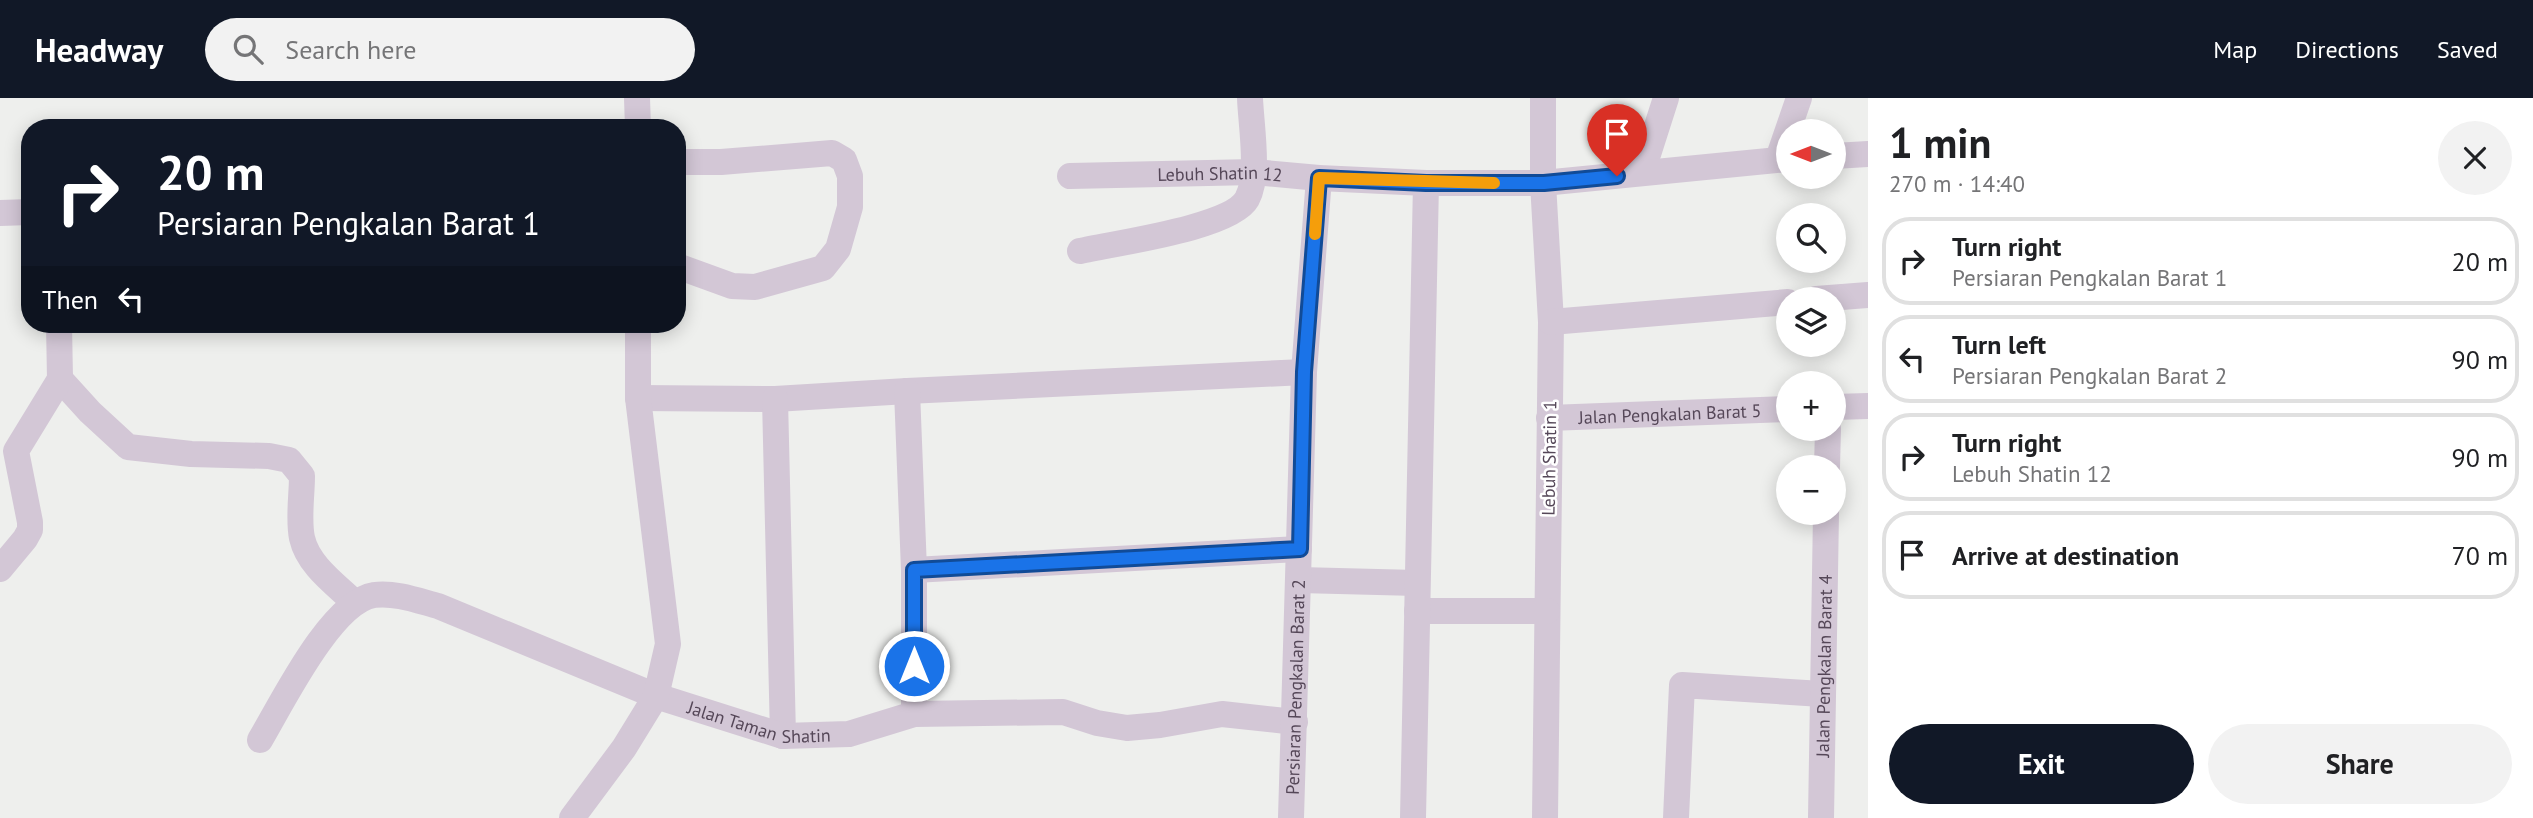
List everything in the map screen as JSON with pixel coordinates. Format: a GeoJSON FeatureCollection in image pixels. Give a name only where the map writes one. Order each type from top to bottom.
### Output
{"type":"FeatureCollection","features":[{"type":"Feature","properties":{"kind":"street"},"geometry":{"type":"LineString","coordinates":[[637,98],[638,119]]}},
{"type":"Feature","properties":{"kind":"street"},"geometry":{"type":"LineString","coordinates":[[1080,251],[1214,222],[1236,211],[1247,199],[1254,172],[1250,98]]}},
{"type":"Feature","properties":{"kind":"street","name":"Lebuh Shatin 1"},"geometry":{"type":"LineString","coordinates":[[1543,98],[1551,322],[1545,818]]}},
{"type":"Feature","properties":{"kind":"street"},"geometry":{"type":"LineString","coordinates":[[1642,173],[1666,98]]}},
{"type":"Feature","properties":{"kind":"street"},"geometry":{"type":"LineString","coordinates":[[1793,119],[1799,98]]}},
{"type":"Feature","properties":{"kind":"street"},"geometry":{"type":"LineString","coordinates":[[686,162],[721,162],[832,153],[844,160],[850,176],[849,207],[838,249],[823,268],[755,287],[732,286],[686,270]]}},
{"type":"Feature","properties":{"kind":"street"},"geometry":{"type":"LineString","coordinates":[[1846,155],[1868,154]]}},
{"type":"Feature","properties":{"kind":"street","name":"Lebuh Shatin 12"},"geometry":{"type":"LineString","coordinates":[[1070,176],[1254,172],[1426,183],[1544,183],[1776,160]]}},
{"type":"Feature","properties":{"kind":"street","name":"Persiaran Pengkalan Barat 2"},"geometry":{"type":"LineString","coordinates":[[1291,818],[1304,372],[1319,178]]}},
{"type":"Feature","properties":{"kind":"street"},"geometry":{"type":"LineString","coordinates":[[1413,818],[1426,183]]}},
{"type":"Feature","properties":{"kind":"street"},"geometry":{"type":"LineString","coordinates":[[0,213],[21,212]]}},
{"type":"Feature","properties":{"kind":"street"},"geometry":{"type":"LineString","coordinates":[[1846,297],[1868,295]]}},
{"type":"Feature","properties":{"kind":"street"},"geometry":{"type":"LineString","coordinates":[[1551,322],[1776,303]]}},
{"type":"Feature","properties":{"kind":"street"},"geometry":{"type":"LineString","coordinates":[[0,569],[30,530],[8,447],[60,379],[59,333]]}},
{"type":"Feature","properties":{"kind":"street"},"geometry":{"type":"LineString","coordinates":[[572,818],[624,748],[656,696],[668,644],[638,398],[638,333]]}},
{"type":"Feature","properties":{"kind":"street"},"geometry":{"type":"LineString","coordinates":[[638,398],[775,399],[1304,372]]}},
{"type":"Feature","properties":{"kind":"street"},"geometry":{"type":"LineString","coordinates":[[60,379],[90,412],[128,447],[191,454],[269,456],[289,460],[302,476],[302,535],[306,551],[326,576],[354,602],[317,643],[260,740]]}},
{"type":"Feature","properties":{"kind":"street"},"geometry":{"type":"LineString","coordinates":[[907,391],[914,570],[914,714]]}},
{"type":"Feature","properties":{"kind":"street"},"geometry":{"type":"LineString","coordinates":[[775,399],[783,736]]}},
{"type":"Feature","properties":{"kind":"street"},"geometry":{"type":"LineString","coordinates":[[1846,407],[1868,406]]}},
{"type":"Feature","properties":{"kind":"street","name":"Jalan Pengkalan Barat 5"},"geometry":{"type":"LineString","coordinates":[[1549,418],[1776,409]]}},
{"type":"Feature","properties":{"kind":"street","name":"Jalan Pengkalan Barat 4"},"geometry":{"type":"LineString","coordinates":[[1821,818],[1826,525]]}},
{"type":"Feature","properties":{"kind":"street"},"geometry":{"type":"LineString","coordinates":[[914,570],[1300,549]]}},
{"type":"Feature","properties":{"kind":"street"},"geometry":{"type":"LineString","coordinates":[[1299,580],[1417,583]]}},
{"type":"Feature","properties":{"kind":"street","name":"Jalan Taman Shatin"},"geometry":{"type":"LineString","coordinates":[[354,602],[375,595],[403,597],[438,606],[656,696],[783,736],[849,734],[914,714],[1063,712],[1097,723],[1127,728],[1222,714],[1295,722]]}},
{"type":"Feature","properties":{"kind":"street"},"geometry":{"type":"LineString","coordinates":[[1417,611],[1547,611]]}},
{"type":"Feature","properties":{"kind":"street"},"geometry":{"type":"LineString","coordinates":[[1676,818],[1682,685],[1822,694]]}},
{"type":"Feature","properties":{"kind":"slow traffic"},"geometry":{"type":"LineString","coordinates":[[1315,234],[1319,178],[1494,183]]}},
{"type":"Feature","properties":{"kind":"route"},"geometry":{"type":"LineString","coordinates":[[914,666],[914,570],[1300,549],[1304,372],[1319,178],[1426,183],[1544,183],[1617,176]]}}]}
